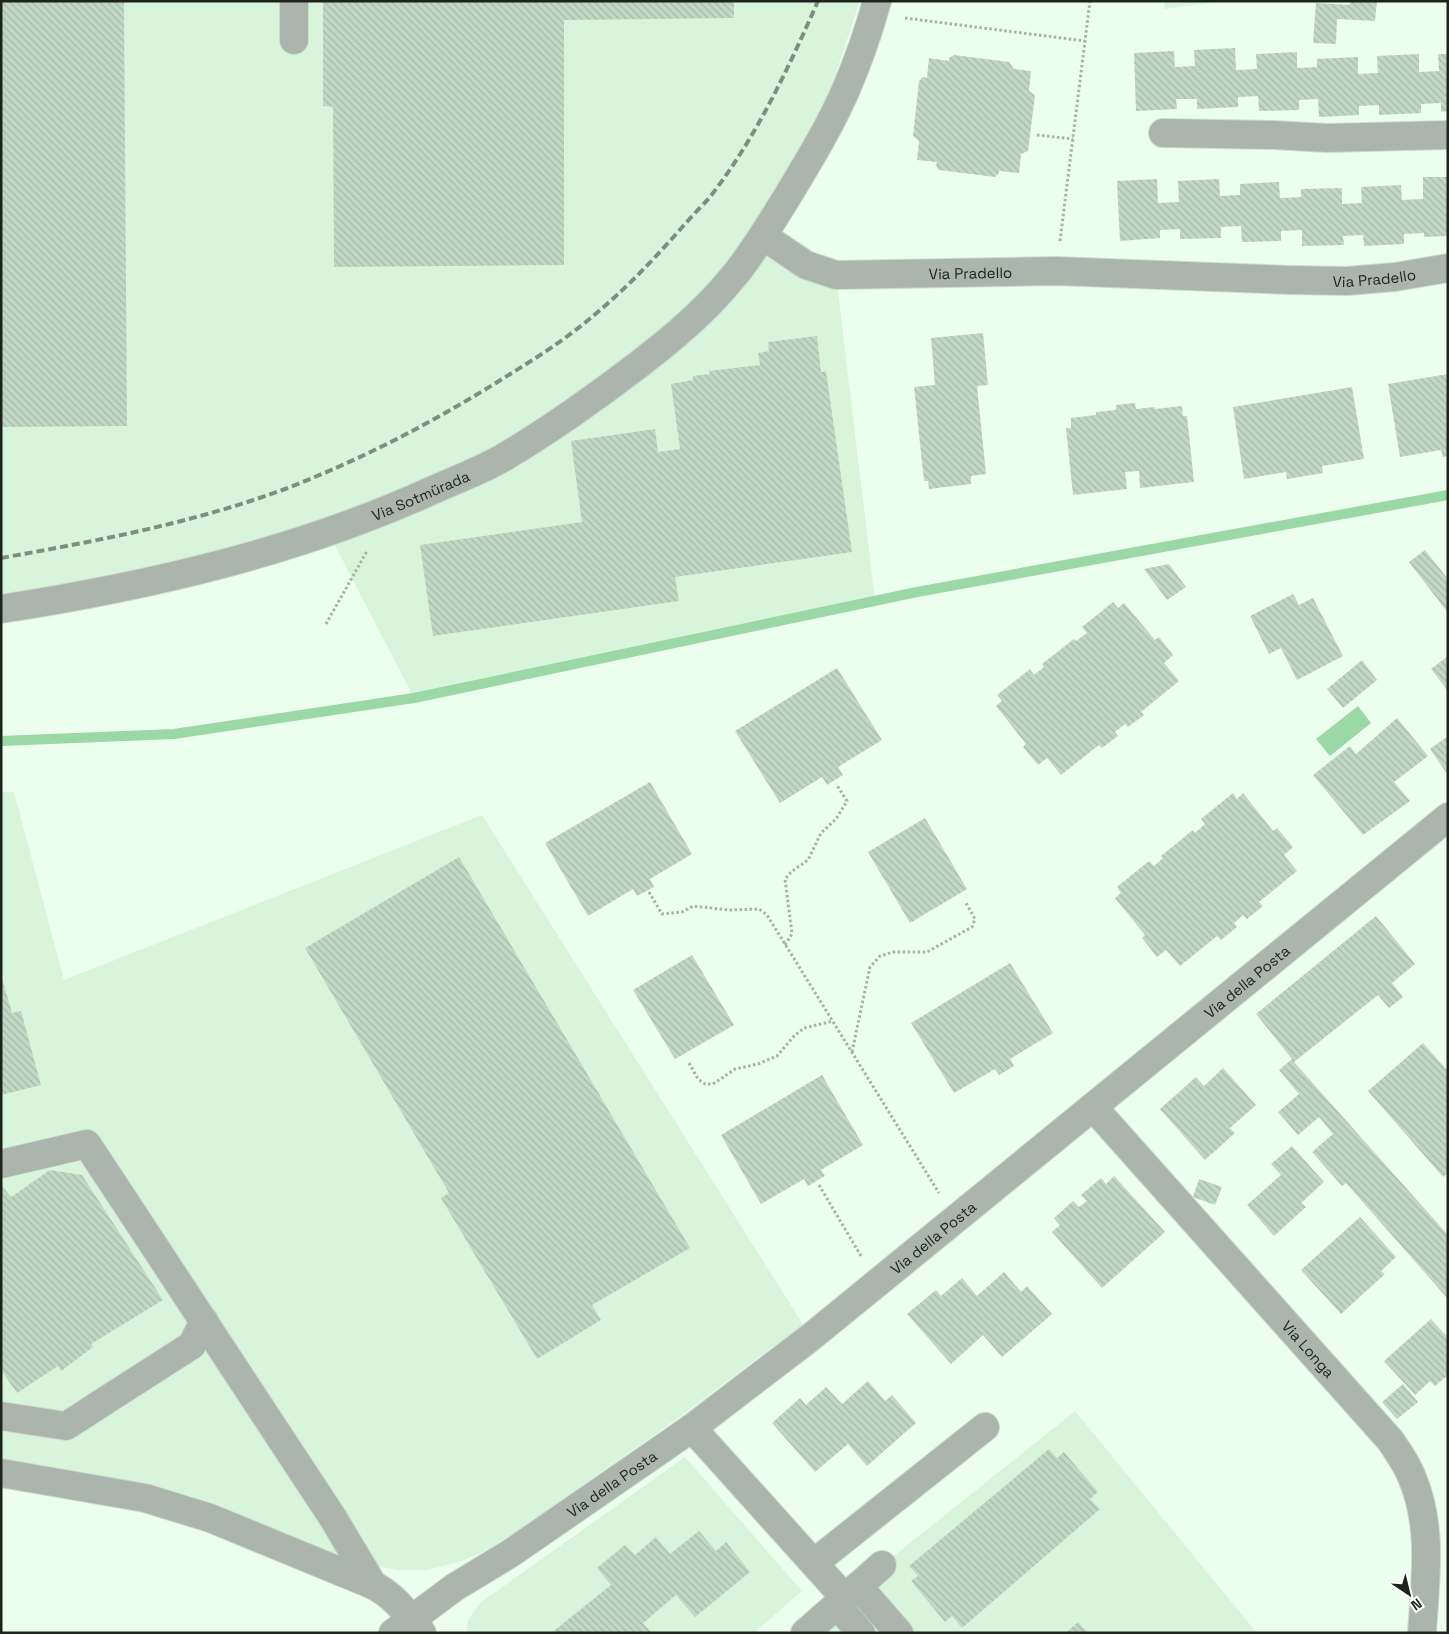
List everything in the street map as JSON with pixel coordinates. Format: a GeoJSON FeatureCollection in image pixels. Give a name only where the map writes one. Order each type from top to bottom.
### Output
{"type":"FeatureCollection","features":[{"type":"Feature","properties":{"kind":"street"},"geometry":{"type":"LineString","coordinates":[[294,1],[294,40]]}},
{"type":"Feature","properties":{"kind":"street"},"geometry":{"type":"LineString","coordinates":[[763,236],[809,160],[846,88],[870,27],[877,1]]}},
{"type":"Feature","properties":{"kind":"street"},"geometry":{"type":"LineString","coordinates":[[1164,133],[1327,138],[1448,135]]}},
{"type":"Feature","properties":{"kind":"street","name":"Via Pradello"},"geometry":{"type":"LineString","coordinates":[[763,236],[806,265],[836,275],[1056,271],[1348,281],[1395,277],[1448,268]]}},
{"type":"Feature","properties":{"kind":"street","name":"Via Sotmürada"},"geometry":{"type":"LineString","coordinates":[[1,609],[142,584],[279,548],[390,509],[503,458],[575,412],[649,357],[704,308],[733,278],[763,236]]}},
{"type":"Feature","properties":{"kind":"street","name":"Via della Posta"},"geometry":{"type":"LineString","coordinates":[[409,1628],[455,1587],[511,1553],[692,1428],[810,1337],[1448,817]]}},
{"type":"Feature","properties":{"kind":"street","name":"Via Longa"},"geometry":{"type":"LineString","coordinates":[[1093,1107],[1390,1440],[1404,1461],[1413,1480],[1426,1528],[1422,1633]]}},
{"type":"Feature","properties":{"kind":"street"},"geometry":{"type":"LineString","coordinates":[[1,1164],[87,1144],[333,1518],[373,1584]]}},
{"type":"Feature","properties":{"kind":"street"},"geometry":{"type":"LineString","coordinates":[[1,1416],[66,1426],[192,1345],[204,1321]]}},
{"type":"Feature","properties":{"kind":"street"},"geometry":{"type":"LineString","coordinates":[[814,1563],[985,1427]]}},
{"type":"Feature","properties":{"kind":"street"},"geometry":{"type":"LineString","coordinates":[[692,1428],[814,1563],[847,1596],[900,1633]]}},
{"type":"Feature","properties":{"kind":"street"},"geometry":{"type":"LineString","coordinates":[[1,1473],[145,1498],[210,1518],[386,1591],[396,1600],[409,1628]]}},
{"type":"Feature","properties":{"kind":"street"},"geometry":{"type":"LineString","coordinates":[[805,1633],[882,1565]]}},
{"type":"Feature","properties":{"kind":"street"},"geometry":{"type":"LineString","coordinates":[[847,1596],[861,1633]]}},
{"type":"Feature","properties":{"kind":"path"},"geometry":{"type":"LineString","coordinates":[[1056,271],[1090,1]]}},
{"type":"Feature","properties":{"kind":"path"},"geometry":{"type":"LineString","coordinates":[[899,17],[1085,41]]}},
{"type":"Feature","properties":{"kind":"path"},"geometry":{"type":"LineString","coordinates":[[1037,135],[1073,139]]}},
{"type":"Feature","properties":{"kind":"path"},"geometry":{"type":"LineString","coordinates":[[326,624],[367,550]]}},
{"type":"Feature","properties":{"kind":"path"},"geometry":{"type":"LineString","coordinates":[[785,944],[792,934],[785,879],[791,872],[808,860],[821,833],[836,819],[847,801],[836,784]]}},
{"type":"Feature","properties":{"kind":"path"},"geometry":{"type":"LineString","coordinates":[[649,892],[662,914],[682,912],[693,906],[730,910],[759,908],[767,915],[955,1219]]}},
{"type":"Feature","properties":{"kind":"path"},"geometry":{"type":"LineString","coordinates":[[852,1053],[870,968],[880,956],[893,952],[927,952],[972,926],[975,919],[965,901]]}},
{"type":"Feature","properties":{"kind":"path"},"geometry":{"type":"LineString","coordinates":[[689,1063],[698,1079],[705,1084],[714,1084],[735,1069],[758,1064],[777,1056],[794,1036],[804,1028],[833,1021]]}},
{"type":"Feature","properties":{"kind":"path"},"geometry":{"type":"LineString","coordinates":[[818,1185],[852,1244],[879,1281]]}},
{"type":"Feature","properties":{"kind":"shaded area"},"geometry":{"type":"Polygon","coordinates":[[[1,1],[860,1],[829,94],[756,231],[685,313],[638,354],[501,446],[391,496],[325,520],[144,574],[1,596],[1,1]]]}},
{"type":"Feature","properties":{"kind":"shaded area"},"geometry":{"type":"Polygon","coordinates":[[[1165,1],[1223,1],[1164,9],[1165,1]]]}},
{"type":"Feature","properties":{"kind":"shaded area"},"geometry":{"type":"Polygon","coordinates":[[[763,236],[836,275],[875,600],[414,698],[328,532],[575,412],[763,236]]]}},
{"type":"Feature","properties":{"kind":"shaded area"},"geometry":{"type":"Polygon","coordinates":[[[1358,706],[1371,723],[1330,756],[1316,739],[1358,706]]]}},
{"type":"Feature","properties":{"kind":"shaded area"},"geometry":{"type":"Polygon","coordinates":[[[1,792],[14,792],[64,980],[482,815],[811,1337],[779,1342],[681,1416],[513,1534],[483,1552],[462,1561],[427,1570],[398,1570],[376,1566],[210,1518],[1,1473],[1,792]]]}},
{"type":"Feature","properties":{"kind":"shaded area"},"geometry":{"type":"Polygon","coordinates":[[[1075,1411],[1257,1633],[819,1633],[897,1565],[891,1558],[1075,1411]]]}},
{"type":"Feature","properties":{"kind":"shaded area"},"geometry":{"type":"Polygon","coordinates":[[[685,1457],[802,1591],[754,1633],[466,1633],[468,1620],[481,1602],[685,1457]]]}},
{"type":"Feature","properties":{"kind":"building"},"geometry":{"type":"Polygon","coordinates":[[[1,1],[124,1],[127,426],[1,427],[1,1]]]}},
{"type":"Feature","properties":{"kind":"building"},"geometry":{"type":"Polygon","coordinates":[[[323,1],[734,1],[734,18],[564,20],[564,265],[334,267],[333,107],[323,106],[323,1]]]}},
{"type":"Feature","properties":{"kind":"building"},"geometry":{"type":"Polygon","coordinates":[[[1350,1],[1377,1],[1375,21],[1337,19],[1336,44],[1313,43],[1316,3],[1350,5],[1350,1]]]}},
{"type":"Feature","properties":{"kind":"building"},"geometry":{"type":"Polygon","coordinates":[[[1235,48],[1236,70],[1257,69],[1256,54],[1297,52],[1297,68],[1317,67],[1317,59],[1358,57],[1358,74],[1378,73],[1377,56],[1419,54],[1419,72],[1439,71],[1438,54],[1448,54],[1448,111],[1441,112],[1441,103],[1421,104],[1421,113],[1379,115],[1379,105],[1359,106],[1359,115],[1319,117],[1318,99],[1299,100],[1299,110],[1259,111],[1258,96],[1238,97],[1238,107],[1197,109],[1197,99],[1176,99],[1177,109],[1136,111],[1134,53],[1174,51],[1175,67],[1195,66],[1194,50],[1235,48]]]}},
{"type":"Feature","properties":{"kind":"building"},"geometry":{"type":"Polygon","coordinates":[[[954,55],[1009,62],[1014,69],[1031,71],[1029,91],[1035,95],[1028,151],[1021,154],[1019,173],[999,171],[995,177],[939,170],[936,166],[937,162],[917,160],[919,141],[913,136],[919,81],[923,77],[927,78],[929,58],[949,61],[949,58],[954,55]]]}},
{"type":"Feature","properties":{"kind":"building"},"geometry":{"type":"Polygon","coordinates":[[[1423,177],[1448,177],[1448,236],[1424,237],[1424,233],[1404,234],[1404,244],[1364,246],[1363,235],[1343,236],[1344,245],[1302,246],[1302,230],[1281,231],[1281,241],[1242,242],[1241,226],[1221,227],[1221,238],[1180,239],[1180,229],[1160,230],[1160,238],[1120,241],[1117,181],[1157,179],[1158,203],[1179,202],[1178,181],[1219,179],[1220,196],[1240,195],[1240,184],[1279,182],[1280,198],[1301,197],[1301,189],[1342,188],[1342,204],[1362,203],[1361,187],[1401,185],[1402,200],[1423,199],[1423,177]]]}},
{"type":"Feature","properties":{"kind":"building"},"geometry":{"type":"Polygon","coordinates":[[[983,333],[988,385],[977,386],[986,474],[971,476],[971,484],[929,489],[928,481],[924,481],[914,387],[935,385],[931,338],[983,333]]]}},
{"type":"Feature","properties":{"kind":"building"},"geometry":{"type":"Polygon","coordinates":[[[817,336],[821,372],[826,371],[852,552],[675,577],[679,601],[433,636],[420,545],[582,522],[571,441],[655,429],[658,452],[680,449],[671,384],[693,380],[693,376],[710,374],[709,371],[760,365],[758,353],[769,351],[768,342],[817,336]]]}},
{"type":"Feature","properties":{"kind":"building"},"geometry":{"type":"Polygon","coordinates":[[[1448,374],[1448,456],[1443,457],[1441,450],[1400,457],[1388,384],[1448,374]]]}},
{"type":"Feature","properties":{"kind":"building"},"geometry":{"type":"Polygon","coordinates":[[[1352,387],[1364,459],[1322,466],[1323,473],[1287,479],[1286,472],[1244,479],[1233,407],[1352,387]]]}},
{"type":"Feature","properties":{"kind":"building"},"geometry":{"type":"Polygon","coordinates":[[[1135,403],[1136,409],[1182,406],[1183,416],[1187,416],[1194,482],[1140,488],[1139,471],[1125,472],[1127,489],[1073,495],[1066,428],[1071,428],[1071,418],[1096,415],[1096,412],[1116,410],[1116,405],[1135,403]]]}},
{"type":"Feature","properties":{"kind":"building"},"geometry":{"type":"Polygon","coordinates":[[[1425,550],[1448,579],[1448,613],[1409,562],[1425,550]]]}},
{"type":"Feature","properties":{"kind":"building"},"geometry":{"type":"Polygon","coordinates":[[[1169,564],[1186,587],[1167,600],[1144,569],[1169,564]]]}},
{"type":"Feature","properties":{"kind":"building"},"geometry":{"type":"Polygon","coordinates":[[[1293,594],[1299,605],[1313,598],[1343,656],[1297,680],[1281,648],[1269,654],[1250,616],[1293,594]]]}},
{"type":"Feature","properties":{"kind":"building"},"geometry":{"type":"Polygon","coordinates":[[[1113,602],[1118,608],[1124,603],[1155,640],[1159,637],[1173,655],[1164,663],[1179,681],[1141,712],[1144,715],[1128,727],[1125,724],[1115,732],[1118,736],[1102,748],[1099,745],[1061,775],[1047,758],[1038,765],[1023,747],[1026,744],[996,706],[1002,701],[997,695],[1030,669],[1034,675],[1044,667],[1042,664],[1074,639],[1076,641],[1087,633],[1082,627],[1113,602]]]}},
{"type":"Feature","properties":{"kind":"building"},"geometry":{"type":"Polygon","coordinates":[[[1448,656],[1448,691],[1431,669],[1448,656]]]}},
{"type":"Feature","properties":{"kind":"building"},"geometry":{"type":"Polygon","coordinates":[[[1362,660],[1377,680],[1343,708],[1327,689],[1362,660]]]}},
{"type":"Feature","properties":{"kind":"building"},"geometry":{"type":"Polygon","coordinates":[[[837,668],[882,740],[838,767],[843,775],[827,785],[822,777],[780,803],[735,731],[837,668]]]}},
{"type":"Feature","properties":{"kind":"building"},"geometry":{"type":"Polygon","coordinates":[[[1397,718],[1428,756],[1394,782],[1410,801],[1363,835],[1313,775],[1350,746],[1356,754],[1397,718]]]}},
{"type":"Feature","properties":{"kind":"building"},"geometry":{"type":"Polygon","coordinates":[[[1448,736],[1448,775],[1430,749],[1448,736]]]}},
{"type":"Feature","properties":{"kind":"building"},"geometry":{"type":"Polygon","coordinates":[[[650,782],[692,854],[650,879],[654,887],[637,896],[633,889],[588,916],[545,843],[650,782]]]}},
{"type":"Feature","properties":{"kind":"building"},"geometry":{"type":"Polygon","coordinates":[[[1233,793],[1237,799],[1243,793],[1273,831],[1277,828],[1293,847],[1284,855],[1297,871],[1259,902],[1263,906],[1247,919],[1243,915],[1234,923],[1237,927],[1221,940],[1217,936],[1180,966],[1166,950],[1157,957],[1142,938],[1145,935],[1115,898],[1121,893],[1117,887],[1149,861],[1154,866],[1163,858],[1161,856],[1193,830],[1195,833],[1205,824],[1201,819],[1233,793]]]}},
{"type":"Feature","properties":{"kind":"building"},"geometry":{"type":"Polygon","coordinates":[[[925,818],[967,889],[910,923],[868,852],[925,818]]]}},
{"type":"Feature","properties":{"kind":"building"},"geometry":{"type":"Polygon","coordinates":[[[459,857],[690,1248],[592,1305],[601,1320],[537,1359],[441,1198],[449,1193],[305,948],[459,857]]]}},
{"type":"Feature","properties":{"kind":"building"},"geometry":{"type":"Polygon","coordinates":[[[1376,916],[1415,964],[1392,983],[1403,997],[1389,1008],[1378,995],[1294,1062],[1448,1235],[1448,1299],[1346,1183],[1342,1186],[1312,1152],[1333,1134],[1319,1117],[1298,1135],[1278,1112],[1299,1094],[1279,1070],[1292,1059],[1256,1014],[1376,916]]]}},
{"type":"Feature","properties":{"kind":"building"},"geometry":{"type":"Polygon","coordinates":[[[692,955],[734,1025],[675,1059],[633,990],[692,955]]]}},
{"type":"Feature","properties":{"kind":"building"},"geometry":{"type":"Polygon","coordinates":[[[1010,963],[1053,1033],[1010,1059],[1014,1066],[999,1075],[995,1069],[954,1093],[911,1023],[1010,963]]]}},
{"type":"Feature","properties":{"kind":"building"},"geometry":{"type":"Polygon","coordinates":[[[1,975],[12,1013],[21,1011],[41,1085],[1,1095],[1,975]]]}},
{"type":"Feature","properties":{"kind":"building"},"geometry":{"type":"Polygon","coordinates":[[[1423,1043],[1448,1071],[1448,1173],[1443,1177],[1368,1091],[1423,1043]]]}},
{"type":"Feature","properties":{"kind":"building"},"geometry":{"type":"Polygon","coordinates":[[[1223,1068],[1256,1105],[1230,1128],[1235,1133],[1205,1160],[1160,1109],[1196,1077],[1204,1086],[1223,1068]]]}},
{"type":"Feature","properties":{"kind":"building"},"geometry":{"type":"Polygon","coordinates":[[[822,1075],[863,1145],[821,1170],[825,1176],[808,1186],[804,1179],[761,1204],[721,1135],[822,1075]]]}},
{"type":"Feature","properties":{"kind":"building"},"geometry":{"type":"Polygon","coordinates":[[[1292,1146],[1324,1182],[1301,1203],[1306,1207],[1274,1236],[1247,1205],[1281,1175],[1271,1164],[1292,1146]]]}},
{"type":"Feature","properties":{"kind":"building"},"geometry":{"type":"Polygon","coordinates":[[[50,1170],[82,1175],[163,1300],[91,1344],[93,1347],[61,1371],[58,1366],[17,1393],[1,1370],[1,1185],[11,1197],[50,1170]]]}},
{"type":"Feature","properties":{"kind":"building"},"geometry":{"type":"Polygon","coordinates":[[[1114,1176],[1165,1232],[1102,1288],[1052,1232],[1060,1225],[1054,1218],[1073,1201],[1079,1207],[1087,1201],[1081,1195],[1101,1178],[1106,1184],[1114,1176]]]}},
{"type":"Feature","properties":{"kind":"building"},"geometry":{"type":"Polygon","coordinates":[[[1199,1179],[1222,1187],[1215,1205],[1193,1197],[1199,1179]]]}},
{"type":"Feature","properties":{"kind":"building"},"geometry":{"type":"Polygon","coordinates":[[[1360,1217],[1396,1257],[1381,1271],[1385,1274],[1341,1314],[1301,1270],[1360,1217]]]}},
{"type":"Feature","properties":{"kind":"building"},"geometry":{"type":"Polygon","coordinates":[[[1004,1272],[1021,1292],[1027,1286],[1052,1314],[1002,1357],[983,1335],[951,1364],[907,1314],[936,1290],[941,1296],[962,1278],[977,1296],[1004,1272]]]}},
{"type":"Feature","properties":{"kind":"building"},"geometry":{"type":"Polygon","coordinates":[[[1431,1319],[1448,1338],[1448,1375],[1435,1386],[1430,1381],[1415,1395],[1384,1361],[1431,1319]]]}},
{"type":"Feature","properties":{"kind":"building"},"geometry":{"type":"Polygon","coordinates":[[[868,1381],[885,1401],[892,1395],[916,1423],[867,1466],[848,1444],[815,1472],[772,1423],[800,1398],[806,1405],[826,1387],[842,1404],[868,1381]]]}},
{"type":"Feature","properties":{"kind":"building"},"geometry":{"type":"Polygon","coordinates":[[[1403,1384],[1418,1402],[1397,1419],[1382,1402],[1403,1384]]]}},
{"type":"Feature","properties":{"kind":"building"},"geometry":{"type":"Polygon","coordinates":[[[1049,1449],[1057,1458],[1064,1452],[1098,1492],[1090,1499],[1100,1509],[962,1628],[952,1616],[945,1622],[911,1581],[918,1576],[909,1566],[1049,1449]]]}},
{"type":"Feature","properties":{"kind":"building"},"geometry":{"type":"Polygon","coordinates":[[[699,1531],[716,1551],[726,1542],[750,1572],[695,1617],[676,1595],[643,1623],[652,1633],[551,1633],[611,1585],[597,1568],[625,1545],[635,1555],[656,1537],[670,1554],[699,1531]]]}},
{"type":"Feature","properties":{"kind":"building"},"geometry":{"type":"Polygon","coordinates":[[[1078,1622],[1088,1633],[1066,1633],[1078,1622]]]}},
{"type":"Feature","properties":{"kind":"waterway"},"geometry":{"type":"LineString","coordinates":[[1,741],[174,734],[414,698],[917,592],[1448,495]]}},
{"type":"Feature","properties":{"kind":"railway"},"geometry":{"type":"LineString","coordinates":[[1,558],[109,538],[180,521],[250,501],[313,478],[421,426],[473,397],[571,334],[618,294],[710,197],[742,151],[770,102],[818,1]]}}]}
